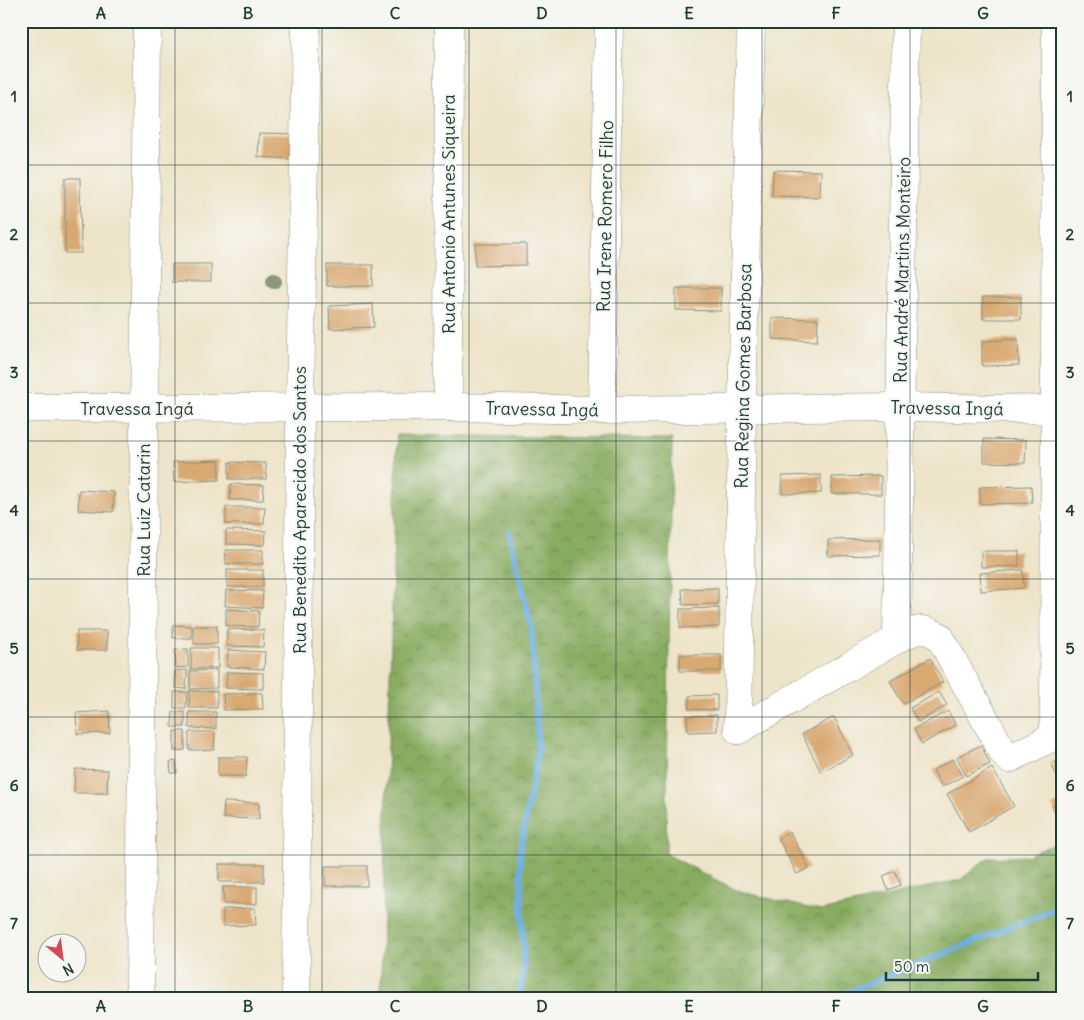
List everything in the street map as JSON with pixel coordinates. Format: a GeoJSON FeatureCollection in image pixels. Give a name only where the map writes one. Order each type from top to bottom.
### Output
{"type":"FeatureCollection","features":[{"type":"Feature","properties":{"kind":"street","name":"Rua Luiz Catarin"},"geometry":{"type":"LineString","coordinates":[[140,999],[147,21]]}},
{"type":"Feature","properties":{"kind":"street","name":"Rua Benedito Aparecido dos Santos"},"geometry":{"type":"LineString","coordinates":[[296,999],[300,407],[306,21]]}},
{"type":"Feature","properties":{"kind":"street","name":"Rua Antonio Antunes Siqueira"},"geometry":{"type":"LineString","coordinates":[[448,407],[449,21]]}},
{"type":"Feature","properties":{"kind":"street","name":"Rua Irene Romero Filho"},"geometry":{"type":"LineString","coordinates":[[602,410],[609,21]]}},
{"type":"Feature","properties":{"kind":"street","name":"Rua Regina Gomes Barbosa"},"geometry":{"type":"LineString","coordinates":[[751,21],[742,408],[738,730],[897,639]]}},
{"type":"Feature","properties":{"kind":"street","name":"Rua André Martins Monteiro"},"geometry":{"type":"LineString","coordinates":[[897,639],[906,21]]}},
{"type":"Feature","properties":{"kind":"street"},"geometry":{"type":"LineString","coordinates":[[897,639],[917,630],[929,630],[940,636],[1009,760],[1058,735],[1056,21]]}},
{"type":"Feature","properties":{"kind":"street","name":"Travessa Ingá"},"geometry":{"type":"LineString","coordinates":[[21,408],[448,407],[602,410],[900,407],[1058,410]]}},
{"type":"Feature","properties":{"kind":"green space"},"geometry":{"type":"Polygon","coordinates":[[[397,435],[672,439],[666,854],[738,891],[821,911],[960,880],[988,858],[1026,856],[1063,841],[1063,996],[1055,999],[380,999],[397,435]]]}},
{"type":"Feature","properties":{"kind":"building"},"geometry":{"type":"Polygon","coordinates":[[[259,133],[297,134],[295,159],[258,157],[259,133]]]}},
{"type":"Feature","properties":{"kind":"building"},"geometry":{"type":"Polygon","coordinates":[[[773,170],[821,171],[820,197],[772,196],[773,170]]]}},
{"type":"Feature","properties":{"kind":"building"},"geometry":{"type":"Polygon","coordinates":[[[65,178],[80,178],[81,253],[65,253],[65,178]]]}},
{"type":"Feature","properties":{"kind":"building"},"geometry":{"type":"Polygon","coordinates":[[[475,244],[526,244],[526,265],[475,266],[475,244]]]}},
{"type":"Feature","properties":{"kind":"building"},"geometry":{"type":"Polygon","coordinates":[[[172,264],[211,264],[211,282],[172,282],[172,264]]]}},
{"type":"Feature","properties":{"kind":"building"},"geometry":{"type":"Polygon","coordinates":[[[327,265],[373,265],[373,286],[327,286],[327,265]]]}},
{"type":"Feature","properties":{"kind":"building"},"geometry":{"type":"Polygon","coordinates":[[[676,288],[721,288],[721,311],[676,310],[676,288]]]}},
{"type":"Feature","properties":{"kind":"building"},"geometry":{"type":"Polygon","coordinates":[[[983,297],[1021,297],[1021,319],[983,319],[983,297]]]}},
{"type":"Feature","properties":{"kind":"building"},"geometry":{"type":"Polygon","coordinates":[[[373,304],[374,327],[330,329],[329,306],[373,304]]]}},
{"type":"Feature","properties":{"kind":"building"},"geometry":{"type":"Polygon","coordinates":[[[772,318],[818,319],[817,341],[772,339],[772,318]]]}},
{"type":"Feature","properties":{"kind":"building"},"geometry":{"type":"Polygon","coordinates":[[[1018,339],[1019,365],[982,366],[982,341],[1018,339]]]}},
{"type":"Feature","properties":{"kind":"building"},"geometry":{"type":"Polygon","coordinates":[[[984,439],[1026,440],[1025,463],[984,462],[984,439]]]}},
{"type":"Feature","properties":{"kind":"building"},"geometry":{"type":"Polygon","coordinates":[[[219,460],[219,480],[174,482],[173,462],[219,460]]]}},
{"type":"Feature","properties":{"kind":"building"},"geometry":{"type":"Polygon","coordinates":[[[229,462],[266,463],[266,479],[229,479],[229,462]]]}},
{"type":"Feature","properties":{"kind":"building"},"geometry":{"type":"Polygon","coordinates":[[[821,475],[821,493],[782,494],[782,476],[821,475]]]}},
{"type":"Feature","properties":{"kind":"building"},"geometry":{"type":"Polygon","coordinates":[[[881,476],[881,494],[832,494],[832,477],[881,476]]]}},
{"type":"Feature","properties":{"kind":"building"},"geometry":{"type":"Polygon","coordinates":[[[231,484],[264,485],[263,500],[230,500],[231,484]]]}},
{"type":"Feature","properties":{"kind":"building"},"geometry":{"type":"Polygon","coordinates":[[[1031,486],[1032,503],[980,504],[980,487],[1031,486]]]}},
{"type":"Feature","properties":{"kind":"building"},"geometry":{"type":"Polygon","coordinates":[[[79,490],[114,492],[113,512],[78,510],[79,490]]]}},
{"type":"Feature","properties":{"kind":"building"},"geometry":{"type":"Polygon","coordinates":[[[226,507],[265,507],[264,524],[226,524],[226,507]]]}},
{"type":"Feature","properties":{"kind":"building"},"geometry":{"type":"Polygon","coordinates":[[[226,530],[266,531],[265,545],[226,544],[226,530]]]}},
{"type":"Feature","properties":{"kind":"building"},"geometry":{"type":"Polygon","coordinates":[[[880,539],[880,555],[828,556],[828,540],[880,539]]]}},
{"type":"Feature","properties":{"kind":"building"},"geometry":{"type":"Polygon","coordinates":[[[225,550],[263,550],[263,564],[226,564],[225,550]]]}},
{"type":"Feature","properties":{"kind":"building"},"geometry":{"type":"Polygon","coordinates":[[[981,551],[1019,551],[1019,566],[981,567],[981,551]]]}},
{"type":"Feature","properties":{"kind":"building"},"geometry":{"type":"Polygon","coordinates":[[[227,570],[263,570],[263,587],[227,587],[227,570]]]}},
{"type":"Feature","properties":{"kind":"building"},"geometry":{"type":"Polygon","coordinates":[[[1023,570],[1024,588],[981,591],[980,573],[1023,570]]]}},
{"type":"Feature","properties":{"kind":"building"},"geometry":{"type":"Polygon","coordinates":[[[718,588],[718,604],[683,605],[682,589],[718,588]]]}},
{"type":"Feature","properties":{"kind":"building"},"geometry":{"type":"Polygon","coordinates":[[[226,590],[263,591],[262,608],[225,606],[226,590]]]}},
{"type":"Feature","properties":{"kind":"building"},"geometry":{"type":"Polygon","coordinates":[[[719,608],[719,627],[680,628],[680,609],[719,608]]]}},
{"type":"Feature","properties":{"kind":"building"},"geometry":{"type":"Polygon","coordinates":[[[226,609],[259,611],[258,627],[226,626],[226,609]]]}},
{"type":"Feature","properties":{"kind":"building"},"geometry":{"type":"Polygon","coordinates":[[[173,625],[192,626],[192,638],[173,638],[173,625]]]}},
{"type":"Feature","properties":{"kind":"building"},"geometry":{"type":"Polygon","coordinates":[[[194,626],[217,626],[217,644],[194,644],[194,626]]]}},
{"type":"Feature","properties":{"kind":"building"},"geometry":{"type":"Polygon","coordinates":[[[227,629],[264,630],[263,647],[227,646],[227,629]]]}},
{"type":"Feature","properties":{"kind":"building"},"geometry":{"type":"Polygon","coordinates":[[[77,631],[107,631],[107,650],[77,650],[77,631]]]}},
{"type":"Feature","properties":{"kind":"building"},"geometry":{"type":"Polygon","coordinates":[[[191,648],[218,648],[218,668],[191,669],[191,648]]]}},
{"type":"Feature","properties":{"kind":"building"},"geometry":{"type":"Polygon","coordinates":[[[188,649],[188,667],[176,668],[175,650],[188,649]]]}},
{"type":"Feature","properties":{"kind":"building"},"geometry":{"type":"Polygon","coordinates":[[[228,650],[265,652],[264,669],[227,667],[228,650]]]}},
{"type":"Feature","properties":{"kind":"building"},"geometry":{"type":"Polygon","coordinates":[[[680,655],[721,655],[721,671],[680,671],[680,655]]]}},
{"type":"Feature","properties":{"kind":"building"},"geometry":{"type":"Polygon","coordinates":[[[930,658],[943,682],[903,704],[890,681],[930,658]]]}},
{"type":"Feature","properties":{"kind":"building"},"geometry":{"type":"Polygon","coordinates":[[[187,670],[186,689],[175,688],[175,671],[187,670]]]}},
{"type":"Feature","properties":{"kind":"building"},"geometry":{"type":"Polygon","coordinates":[[[217,670],[217,688],[190,689],[190,671],[217,670]]]}},
{"type":"Feature","properties":{"kind":"building"},"geometry":{"type":"Polygon","coordinates":[[[227,672],[263,673],[263,689],[226,688],[227,672]]]}},
{"type":"Feature","properties":{"kind":"building"},"geometry":{"type":"Polygon","coordinates":[[[189,691],[217,691],[217,708],[189,708],[189,691]]]}},
{"type":"Feature","properties":{"kind":"building"},"geometry":{"type":"Polygon","coordinates":[[[174,692],[187,692],[186,708],[174,708],[174,692]]]}},
{"type":"Feature","properties":{"kind":"building"},"geometry":{"type":"Polygon","coordinates":[[[939,692],[947,705],[918,722],[910,708],[939,692]]]}},
{"type":"Feature","properties":{"kind":"building"},"geometry":{"type":"Polygon","coordinates":[[[262,693],[263,709],[224,710],[223,694],[262,693]]]}},
{"type":"Feature","properties":{"kind":"building"},"geometry":{"type":"Polygon","coordinates":[[[717,695],[717,710],[689,709],[689,696],[717,695]]]}},
{"type":"Feature","properties":{"kind":"building"},"geometry":{"type":"Polygon","coordinates":[[[109,711],[110,733],[77,734],[76,713],[109,711]]]}},
{"type":"Feature","properties":{"kind":"building"},"geometry":{"type":"Polygon","coordinates":[[[948,711],[956,725],[922,744],[914,729],[948,711]]]}},
{"type":"Feature","properties":{"kind":"building"},"geometry":{"type":"Polygon","coordinates":[[[173,712],[185,712],[185,727],[172,727],[173,712]]]}},
{"type":"Feature","properties":{"kind":"building"},"geometry":{"type":"Polygon","coordinates":[[[189,712],[216,712],[216,729],[189,728],[189,712]]]}},
{"type":"Feature","properties":{"kind":"building"},"geometry":{"type":"Polygon","coordinates":[[[717,715],[717,731],[688,732],[687,716],[717,715]]]}},
{"type":"Feature","properties":{"kind":"building"},"geometry":{"type":"Polygon","coordinates":[[[834,717],[853,755],[821,772],[802,734],[834,717]]]}},
{"type":"Feature","properties":{"kind":"building"},"geometry":{"type":"Polygon","coordinates":[[[174,731],[185,731],[185,750],[174,751],[174,731]]]}},
{"type":"Feature","properties":{"kind":"building"},"geometry":{"type":"Polygon","coordinates":[[[189,732],[215,732],[214,750],[189,750],[189,732]]]}},
{"type":"Feature","properties":{"kind":"building"},"geometry":{"type":"Polygon","coordinates":[[[981,745],[990,764],[966,776],[957,757],[981,745]]]}},
{"type":"Feature","properties":{"kind":"building"},"geometry":{"type":"Polygon","coordinates":[[[218,757],[247,757],[246,776],[218,776],[218,757]]]}},
{"type":"Feature","properties":{"kind":"building"},"geometry":{"type":"Polygon","coordinates":[[[1063,758],[1063,780],[1060,782],[1051,764],[1063,758]]]}},
{"type":"Feature","properties":{"kind":"building"},"geometry":{"type":"Polygon","coordinates":[[[953,759],[963,776],[942,787],[933,770],[953,759]]]}},
{"type":"Feature","properties":{"kind":"building"},"geometry":{"type":"Polygon","coordinates":[[[176,761],[177,773],[171,773],[170,762],[176,761]]]}},
{"type":"Feature","properties":{"kind":"building"},"geometry":{"type":"Polygon","coordinates":[[[992,768],[1014,806],[969,832],[947,794],[992,768]]]}},
{"type":"Feature","properties":{"kind":"building"},"geometry":{"type":"Polygon","coordinates":[[[75,769],[108,770],[107,793],[74,793],[75,769]]]}},
{"type":"Feature","properties":{"kind":"building"},"geometry":{"type":"Polygon","coordinates":[[[1063,800],[1063,821],[1060,822],[1052,806],[1063,800]]]}},
{"type":"Feature","properties":{"kind":"building"},"geometry":{"type":"Polygon","coordinates":[[[224,802],[259,803],[259,819],[223,818],[224,802]]]}},
{"type":"Feature","properties":{"kind":"building"},"geometry":{"type":"Polygon","coordinates":[[[790,832],[809,868],[797,874],[778,838],[790,832]]]}},
{"type":"Feature","properties":{"kind":"building"},"geometry":{"type":"Polygon","coordinates":[[[219,864],[264,864],[264,882],[219,882],[219,864]]]}},
{"type":"Feature","properties":{"kind":"building"},"geometry":{"type":"Polygon","coordinates":[[[325,866],[367,866],[367,886],[325,886],[325,866]]]}},
{"type":"Feature","properties":{"kind":"building"},"geometry":{"type":"Polygon","coordinates":[[[895,871],[901,885],[888,890],[883,876],[895,871]]]}},
{"type":"Feature","properties":{"kind":"building"},"geometry":{"type":"Polygon","coordinates":[[[223,887],[257,887],[257,904],[224,904],[223,887]]]}},
{"type":"Feature","properties":{"kind":"building"},"geometry":{"type":"Polygon","coordinates":[[[255,908],[256,925],[223,926],[223,909],[255,908]]]}},
{"type":"Feature","properties":{"kind":"waterway"},"geometry":{"type":"LineString","coordinates":[[509,532],[532,630],[538,751],[520,850],[524,971],[519,999]]}},
{"type":"Feature","properties":{"kind":"waterway"},"geometry":{"type":"LineString","coordinates":[[831,999],[1063,906]]}}]}
